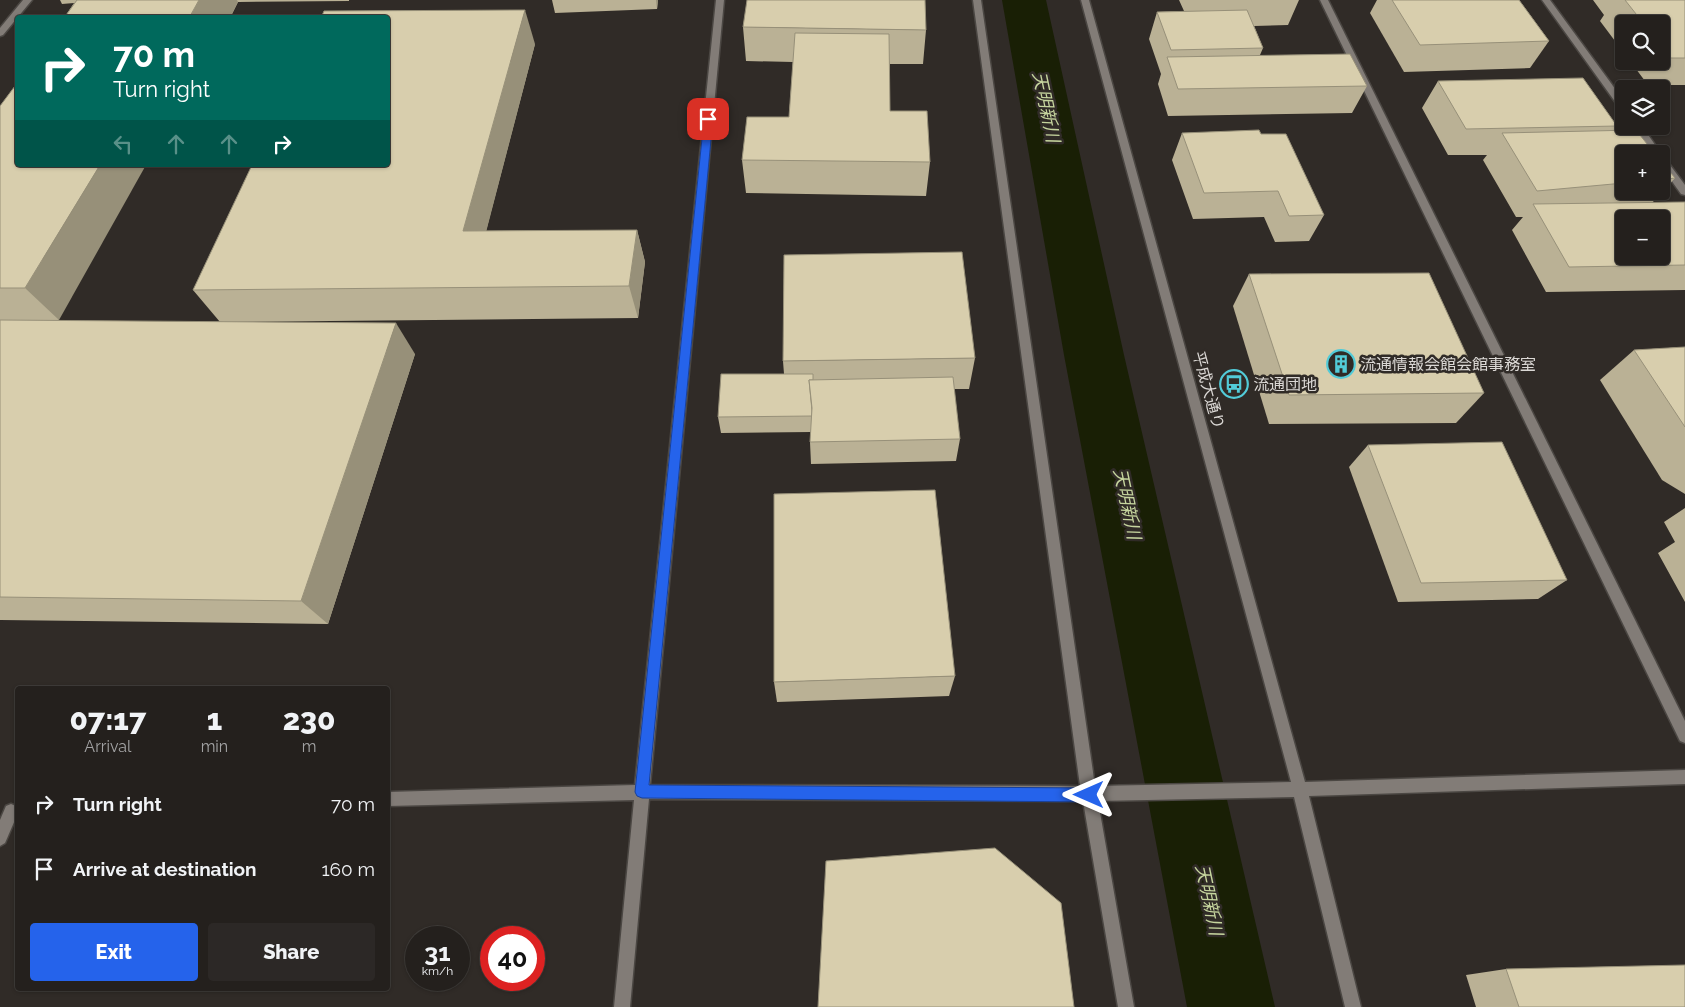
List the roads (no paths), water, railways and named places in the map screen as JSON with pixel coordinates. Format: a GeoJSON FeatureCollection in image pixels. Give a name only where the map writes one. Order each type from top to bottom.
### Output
{"type":"FeatureCollection","features":[{"type":"Feature","properties":{"kind":"street"},"geometry":{"type":"LineString","coordinates":[[0,32],[28,0]]}},
{"type":"Feature","properties":{"kind":"street"},"geometry":{"type":"LineString","coordinates":[[622,1007],[720,0]]}},
{"type":"Feature","properties":{"kind":"street"},"geometry":{"type":"LineString","coordinates":[[977,0],[1089,795],[1126,1007]]}},
{"type":"Feature","properties":{"kind":"street","name":"平成大通り"},"geometry":{"type":"LineString","coordinates":[[1085,0],[1300,789],[1353,1007]]}},
{"type":"Feature","properties":{"kind":"street"},"geometry":{"type":"LineString","coordinates":[[1324,0],[1685,736]]}},
{"type":"Feature","properties":{"kind":"street"},"geometry":{"type":"LineString","coordinates":[[1546,0],[1615,96]]}},
{"type":"Feature","properties":{"kind":"street"},"geometry":{"type":"LineString","coordinates":[[1670,171],[1685,192]]}},
{"type":"Feature","properties":{"kind":"street"},"geometry":{"type":"LineString","coordinates":[[390,799],[642,792],[1155,794],[1685,777]]}},
{"type":"Feature","properties":{"kind":"street"},"geometry":{"type":"LineString","coordinates":[[0,838],[10,811]]}},
{"type":"Feature","properties":{"kind":"waterway","name":"天明新川"},"geometry":{"type":"LineString","coordinates":[[1024,0],[1094,355],[1231,1007]]}},
{"type":"Feature","properties":{"kind":"place","name":"流通情報会館会館事務室"},"geometry":{"type":"Point","coordinates":[1341,364]}},
{"type":"Feature","properties":{"kind":"place","name":"流通団地"},"geometry":{"type":"Point","coordinates":[1234,384]}}]}
